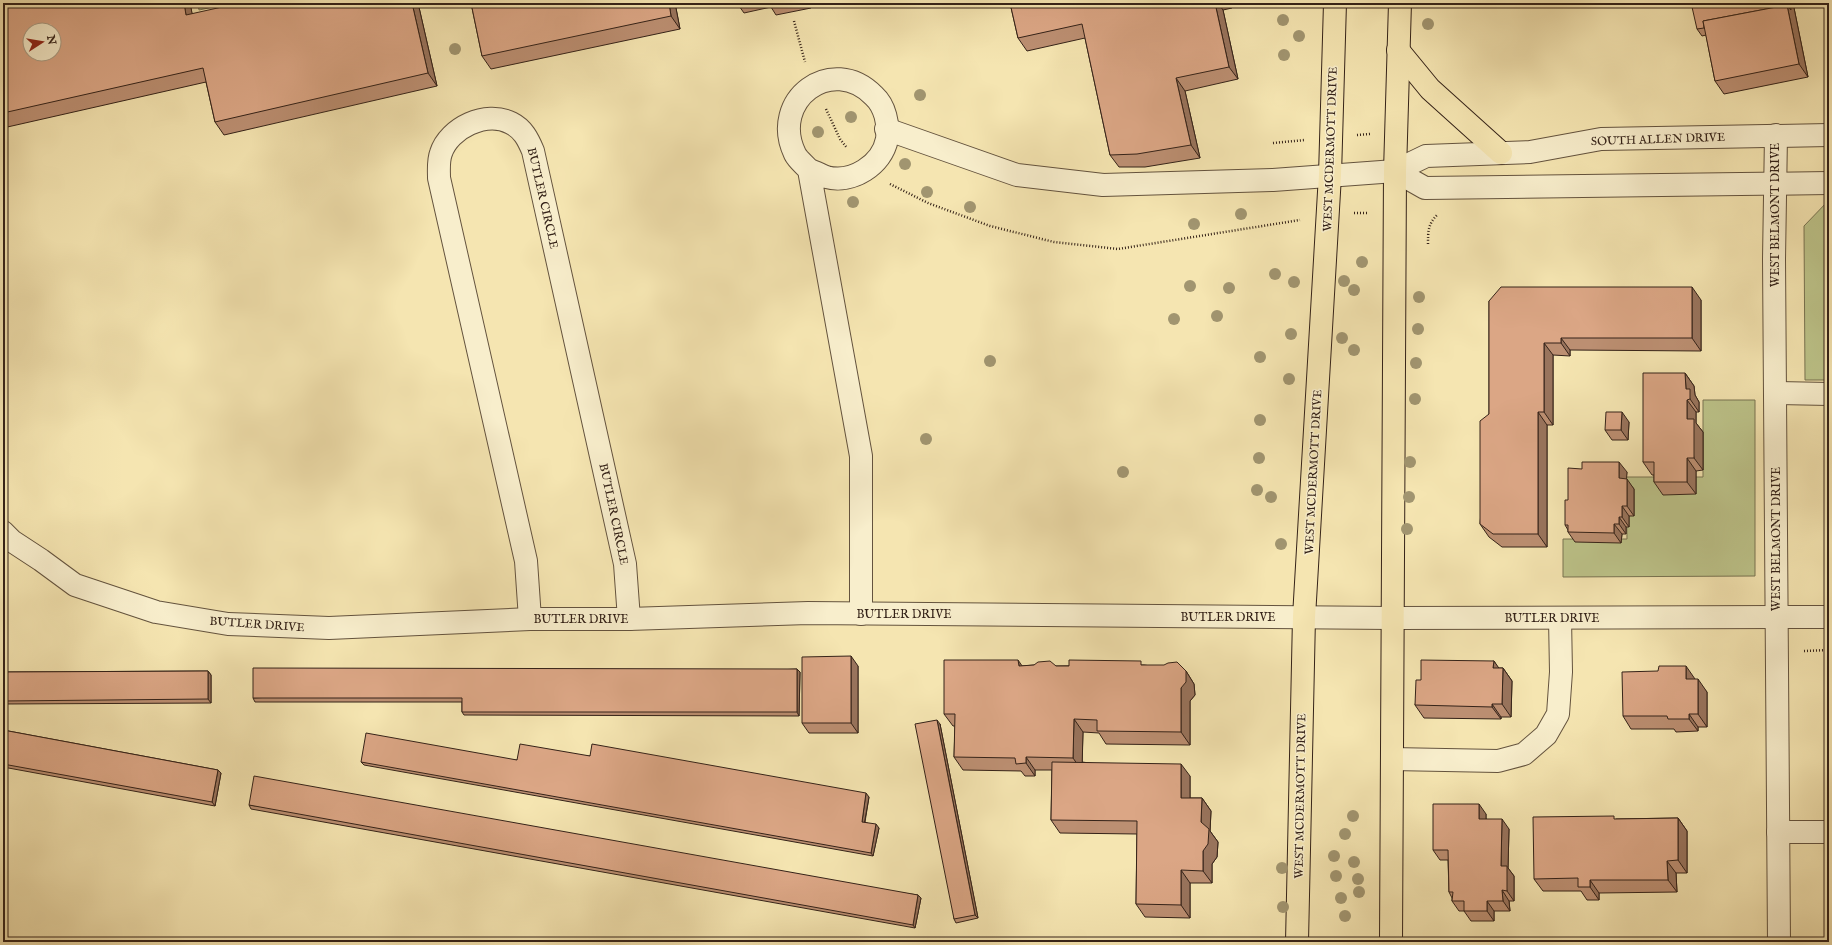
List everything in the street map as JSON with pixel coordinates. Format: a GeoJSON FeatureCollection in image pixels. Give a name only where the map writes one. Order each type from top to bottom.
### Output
{"type":"FeatureCollection","features":[{"type":"Feature","properties":{"kind":"main road","name":"WEST MCDERMOTT DRIVE"},"geometry":{"type":"LineString","coordinates":[[1297,942],[1304,617],[1330,175],[1335,3]]}},
{"type":"Feature","properties":{"kind":"main road"},"geometry":{"type":"LineString","coordinates":[[1391,942],[1395,171],[1400,3]]}},
{"type":"Feature","properties":{"kind":"main road"},"geometry":{"type":"LineString","coordinates":[[1398,50],[1430,89],[1501,154]]}},
{"type":"Feature","properties":{"kind":"street"},"geometry":{"type":"LineString","coordinates":[[829,79],[848,80],[866,87],[880,101],[887,120],[886,139],[878,157],[865,171],[847,178],[827,177],[809,170],[796,156],[789,137],[789,118],[797,100],[811,86],[829,79]]}},
{"type":"Feature","properties":{"kind":"street","name":"BUTLER CIRCLE"},"geometry":{"type":"LineString","coordinates":[[530,619],[526,561],[439,178],[441,153],[446,142],[462,128],[486,119],[504,120],[518,127],[529,140],[533,151],[625,564],[629,619]]}},
{"type":"Feature","properties":{"kind":"street","name":"SOUTH ALLEN DRIVE"},"geometry":{"type":"LineString","coordinates":[[886,129],[1017,175],[1103,185],[1273,180],[1395,171],[1426,156],[1530,152],[1601,139],[1829,135]]}},
{"type":"Feature","properties":{"kind":"street","name":"WEST BELMONT DRIVE"},"geometry":{"type":"LineString","coordinates":[[1776,135],[1775,393],[1779,942]]}},
{"type":"Feature","properties":{"kind":"street"},"geometry":{"type":"LineString","coordinates":[[809,170],[861,456],[861,614]]}},
{"type":"Feature","properties":{"kind":"street"},"geometry":{"type":"LineString","coordinates":[[1395,171],[1425,188],[1829,183]]}},
{"type":"Feature","properties":{"kind":"street"},"geometry":{"type":"LineString","coordinates":[[1775,393],[1829,394]]}},
{"type":"Feature","properties":{"kind":"street","name":"BUTLER DRIVE"},"geometry":{"type":"LineString","coordinates":[[3,532],[12,541],[42,560],[75,584],[156,612],[228,624],[329,628],[530,619],[629,619],[808,613],[1392,618],[1829,617]]}},
{"type":"Feature","properties":{"kind":"street"},"geometry":{"type":"LineString","coordinates":[[1392,759],[1498,761],[1524,754],[1546,735],[1558,714],[1561,672],[1560,618]]}},
{"type":"Feature","properties":{"kind":"street"},"geometry":{"type":"LineString","coordinates":[[1778,832],[1829,832]]}},
{"type":"Feature","properties":{"kind":"path"},"geometry":{"type":"LineString","coordinates":[[1428,244],[1428,230],[1431,221],[1439,212]]}},
{"type":"Feature","properties":{"kind":"green space"},"geometry":{"type":"Polygon","coordinates":[[[198,3],[232,3],[199,10],[198,3]]]}},
{"type":"Feature","properties":{"kind":"green space"},"geometry":{"type":"Polygon","coordinates":[[[1829,200],[1829,380],[1805,380],[1804,226],[1829,200]]]}},
{"type":"Feature","properties":{"kind":"green space"},"geometry":{"type":"Polygon","coordinates":[[[1703,400],[1755,400],[1755,576],[1563,577],[1563,539],[1627,539],[1626,477],[1703,477],[1703,400]]]}},
{"type":"Feature","properties":{"kind":"building"},"geometry":{"type":"Polygon","coordinates":[[[3,3],[184,3],[186,15],[240,3],[412,3],[428,73],[215,122],[203,68],[3,113],[3,3]]]}},
{"type":"Feature","properties":{"kind":"building"},"geometry":{"type":"Polygon","coordinates":[[[471,3],[669,3],[671,16],[482,56],[471,3]]]}},
{"type":"Feature","properties":{"kind":"building"},"geometry":{"type":"Polygon","coordinates":[[[1010,3],[1215,3],[1229,67],[1176,78],[1191,145],[1137,154],[1110,155],[1082,24],[1018,38],[1010,3]]]}},
{"type":"Feature","properties":{"kind":"building"},"geometry":{"type":"Polygon","coordinates":[[[1710,3],[1790,3],[1791,10],[1787,5],[1703,21],[1704,28],[1697,29],[1692,7],[1710,3]]]}},
{"type":"Feature","properties":{"kind":"building"},"geometry":{"type":"Polygon","coordinates":[[[1787,5],[1799,64],[1715,81],[1703,21],[1787,5]]]}},
{"type":"Feature","properties":{"kind":"building"},"geometry":{"type":"Polygon","coordinates":[[[1501,287],[1692,287],[1692,338],[1561,338],[1561,343],[1544,343],[1544,412],[1538,412],[1538,534],[1493,534],[1480,524],[1480,421],[1489,414],[1489,301],[1501,287]]]}},
{"type":"Feature","properties":{"kind":"building"},"geometry":{"type":"Polygon","coordinates":[[[1643,373],[1685,373],[1686,389],[1690,389],[1690,399],[1687,400],[1687,419],[1694,419],[1694,458],[1687,458],[1687,482],[1654,482],[1654,462],[1643,462],[1643,373]]]}},
{"type":"Feature","properties":{"kind":"building"},"geometry":{"type":"Polygon","coordinates":[[[1606,412],[1622,412],[1621,430],[1605,430],[1606,412]]]}},
{"type":"Feature","properties":{"kind":"building"},"geometry":{"type":"Polygon","coordinates":[[[1582,462],[1619,462],[1619,478],[1627,479],[1627,506],[1622,506],[1622,517],[1619,517],[1619,524],[1614,524],[1614,533],[1568,532],[1568,525],[1565,525],[1565,500],[1568,500],[1568,468],[1582,469],[1582,462]]]}},
{"type":"Feature","properties":{"kind":"building"},"geometry":{"type":"Polygon","coordinates":[[[851,656],[851,723],[802,723],[802,657],[851,656]]]}},
{"type":"Feature","properties":{"kind":"building"},"geometry":{"type":"Polygon","coordinates":[[[944,660],[1018,660],[1019,666],[1034,665],[1038,662],[1050,661],[1056,666],[1069,666],[1069,660],[1141,661],[1141,665],[1164,665],[1177,662],[1186,671],[1186,682],[1181,688],[1181,732],[1097,731],[1097,720],[1074,719],[1073,758],[1026,757],[1026,763],[1016,764],[1015,758],[954,757],[955,714],[944,714],[944,660]]]}},
{"type":"Feature","properties":{"kind":"building"},"geometry":{"type":"Polygon","coordinates":[[[1421,660],[1494,661],[1493,668],[1503,668],[1502,704],[1492,704],[1492,707],[1415,705],[1416,680],[1421,680],[1421,660]]]}},
{"type":"Feature","properties":{"kind":"building"},"geometry":{"type":"Polygon","coordinates":[[[1659,666],[1686,666],[1686,679],[1698,679],[1698,714],[1689,714],[1689,719],[1668,719],[1667,716],[1623,716],[1622,672],[1658,671],[1659,666]]]}},
{"type":"Feature","properties":{"kind":"building"},"geometry":{"type":"Polygon","coordinates":[[[253,668],[797,669],[797,712],[462,712],[462,698],[253,698],[253,668]]]}},
{"type":"Feature","properties":{"kind":"building"},"geometry":{"type":"Polygon","coordinates":[[[208,671],[208,699],[3,701],[3,672],[208,671]]]}},
{"type":"Feature","properties":{"kind":"building"},"geometry":{"type":"Polygon","coordinates":[[[937,720],[975,915],[954,919],[915,724],[937,720]]]}},
{"type":"Feature","properties":{"kind":"building"},"geometry":{"type":"Polygon","coordinates":[[[3,730],[218,770],[212,802],[3,764],[3,730]]]}},
{"type":"Feature","properties":{"kind":"building"},"geometry":{"type":"Polygon","coordinates":[[[366,733],[517,760],[520,744],[590,756],[592,744],[866,793],[862,822],[876,824],[871,853],[361,762],[366,733]]]}},
{"type":"Feature","properties":{"kind":"building"},"geometry":{"type":"Polygon","coordinates":[[[1052,762],[1181,764],[1181,798],[1202,798],[1201,822],[1209,829],[1208,844],[1203,851],[1203,871],[1181,870],[1181,905],[1136,904],[1137,821],[1051,820],[1052,762]]]}},
{"type":"Feature","properties":{"kind":"building"},"geometry":{"type":"Polygon","coordinates":[[[254,776],[918,895],[913,925],[249,805],[254,776]]]}},
{"type":"Feature","properties":{"kind":"building"},"geometry":{"type":"Polygon","coordinates":[[[1433,804],[1479,804],[1479,819],[1502,819],[1501,866],[1507,866],[1507,891],[1502,890],[1503,901],[1487,901],[1487,911],[1464,911],[1464,901],[1452,901],[1453,892],[1449,892],[1448,850],[1433,850],[1433,804]]]}},
{"type":"Feature","properties":{"kind":"building"},"geometry":{"type":"Polygon","coordinates":[[[1614,816],[1614,819],[1678,818],[1678,860],[1667,861],[1668,880],[1590,880],[1590,887],[1578,887],[1578,878],[1534,879],[1533,817],[1614,816]]]}}]}
